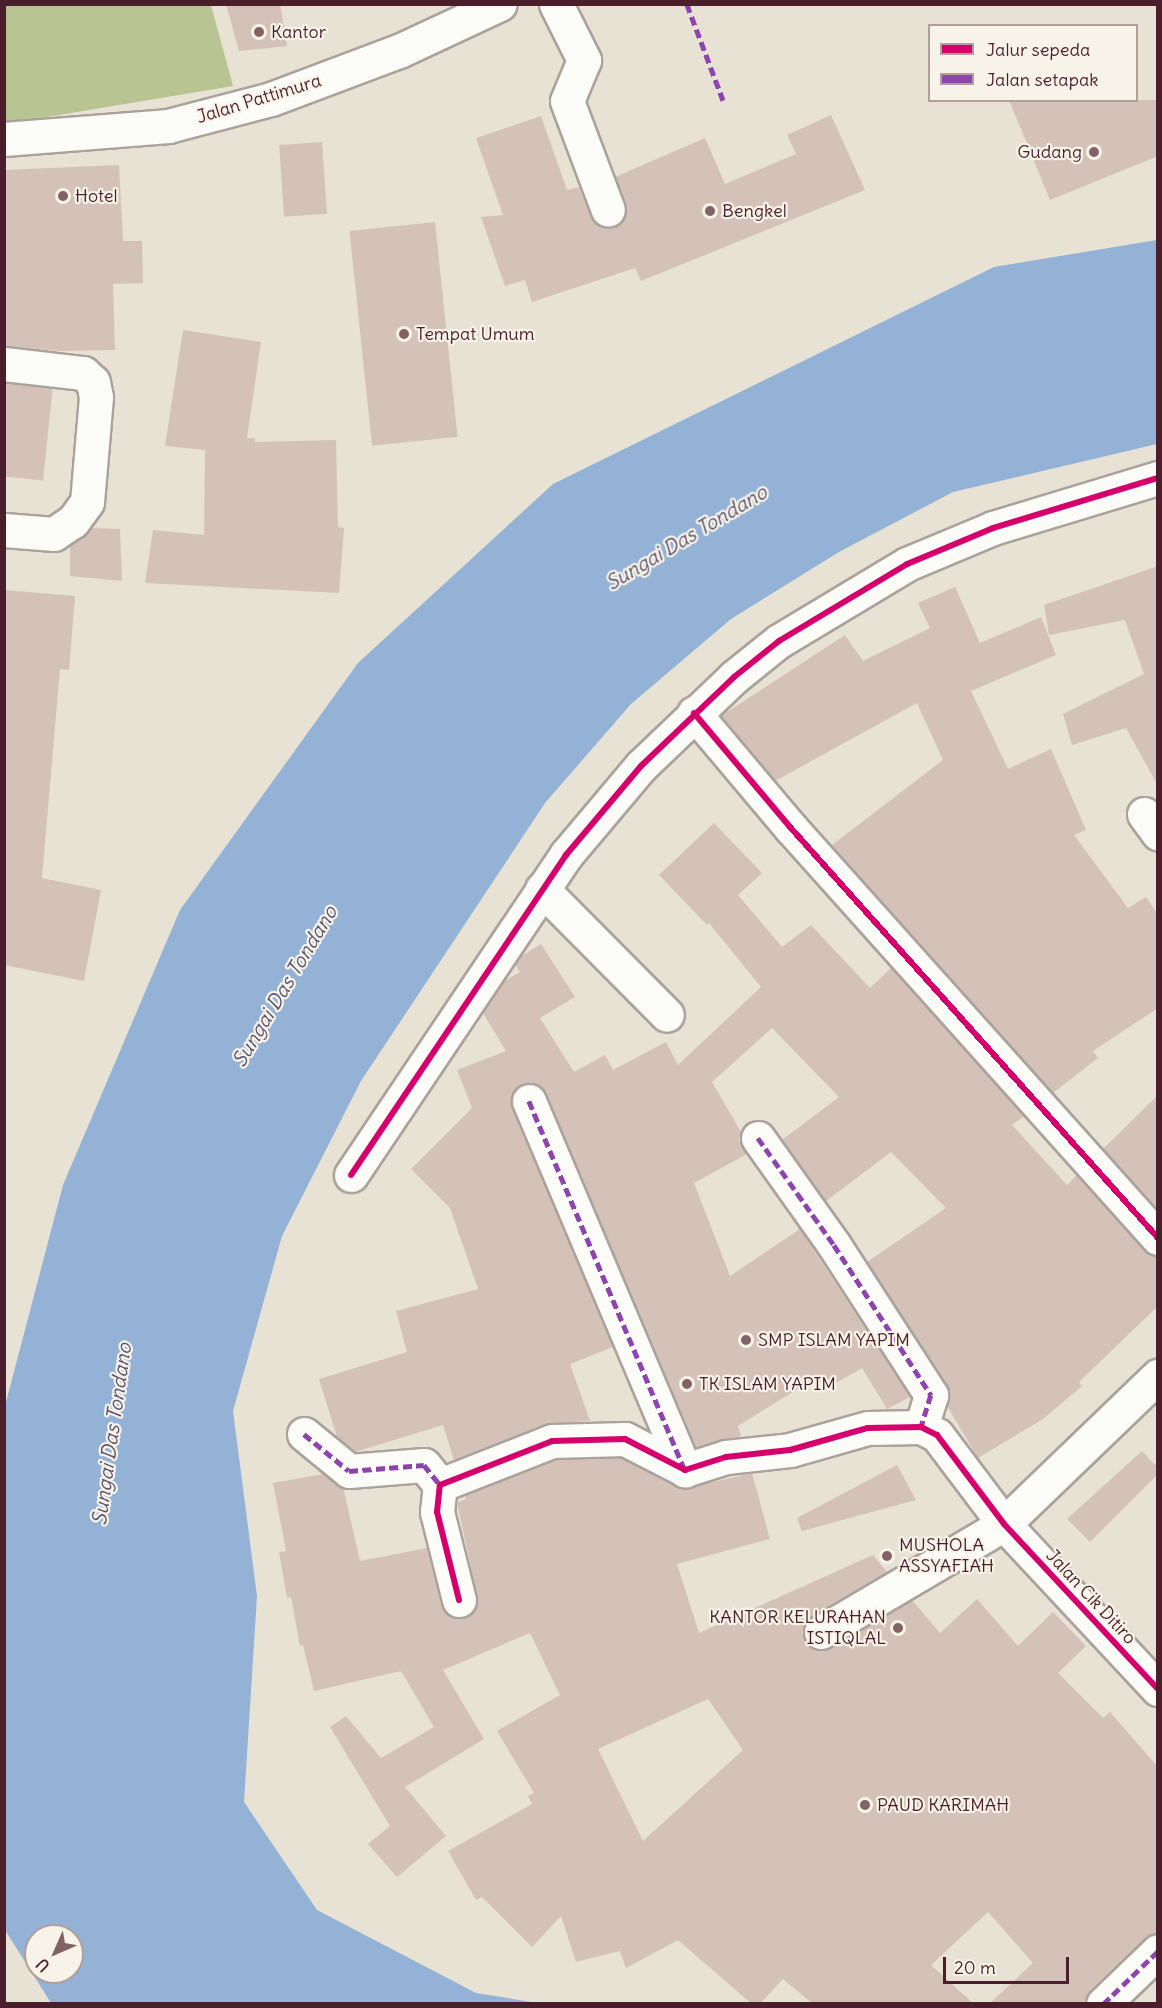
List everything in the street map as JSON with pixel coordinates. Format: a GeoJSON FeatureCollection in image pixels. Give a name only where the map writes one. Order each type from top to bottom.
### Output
{"type":"FeatureCollection","features":[{"type":"Feature","properties":{"kind":"street","name":"Jalan Pattimura"},"geometry":{"type":"LineString","coordinates":[[4,139],[168,126],[271,99],[399,51],[500,4]]}},
{"type":"Feature","properties":{"kind":"street"},"geometry":{"type":"LineString","coordinates":[[556,4],[584,60],[567,101],[608,210]]}},
{"type":"Feature","properties":{"kind":"street"},"geometry":{"type":"LineString","coordinates":[[4,364],[83,373],[93,382],[96,397],[87,502],[73,521],[54,534],[4,530]]}},
{"type":"Feature","properties":{"kind":"street"},"geometry":{"type":"LineString","coordinates":[[351,1174],[542,889],[598,815],[694,713],[779,641],[908,564],[993,528],[1158,478]]}},
{"type":"Feature","properties":{"kind":"street"},"geometry":{"type":"LineString","coordinates":[[694,713],[790,827],[1158,1238]]}},
{"type":"Feature","properties":{"kind":"street"},"geometry":{"type":"LineString","coordinates":[[542,889],[667,1015]]}},
{"type":"Feature","properties":{"kind":"street"},"geometry":{"type":"LineString","coordinates":[[529,1101],[685,1470]]}},
{"type":"Feature","properties":{"kind":"street"},"geometry":{"type":"LineString","coordinates":[[440,1485],[552,1440],[625,1439],[685,1470],[726,1457],[790,1450],[868,1428],[921,1427],[931,1395],[834,1245],[758,1138]]}},
{"type":"Feature","properties":{"kind":"street"},"geometry":{"type":"LineString","coordinates":[[821,1632],[1004,1524],[1158,1376]]}},
{"type":"Feature","properties":{"kind":"street","name":"Jalan Cik Ditiro"},"geometry":{"type":"LineString","coordinates":[[921,1427],[937,1435],[1004,1524],[1158,1689]]}},
{"type":"Feature","properties":{"kind":"street"},"geometry":{"type":"LineString","coordinates":[[304,1434],[349,1471],[424,1465],[440,1485],[437,1512],[459,1600]]}},
{"type":"Feature","properties":{"kind":"street"},"geometry":{"type":"LineString","coordinates":[[1103,2004],[1158,1951]]}},
{"type":"Feature","properties":{"kind":"green space"},"geometry":{"type":"Polygon","coordinates":[[[5,5],[211,5],[233,86],[5,124],[5,5]]]}},
{"type":"Feature","properties":{"kind":"water","name":"Sungai Das Tondano"},"geometry":{"type":"Polygon","coordinates":[[[1157,240],[1157,444],[953,492],[839,552],[731,619],[631,704],[545,803],[361,1081],[282,1236],[233,1411],[257,1596],[244,1802],[317,1910],[476,1993],[538,2003],[51,2003],[39,1984],[84,1984],[84,1924],[24,1924],[24,1960],[5,1930],[5,1406],[63,1185],[180,910],[358,663],[553,484],[994,267],[1157,240]]]}},
{"type":"Feature","properties":{"kind":"building","name":"Kantor"},"geometry":{"type":"Polygon","coordinates":[[[226,4],[280,4],[287,46],[239,51],[226,4]]]}},
{"type":"Feature","properties":{"kind":"building","name":"Gudang"},"geometry":{"type":"Polygon","coordinates":[[[1158,100],[1158,156],[1050,200],[1010,102],[1158,100]]]}},
{"type":"Feature","properties":{"kind":"building"},"geometry":{"type":"Polygon","coordinates":[[[831,115],[865,190],[641,281],[635,268],[532,302],[525,280],[505,286],[481,217],[503,215],[476,138],[541,116],[567,190],[579,187],[591,217],[606,229],[622,222],[626,214],[615,177],[705,138],[725,184],[796,154],[787,135],[831,115]]]}},
{"type":"Feature","properties":{"kind":"building"},"geometry":{"type":"Polygon","coordinates":[[[322,142],[327,214],[284,217],[279,145],[322,142]]]}},
{"type":"Feature","properties":{"kind":"building"},"geometry":{"type":"Polygon","coordinates":[[[119,165],[123,241],[142,241],[143,283],[113,284],[115,350],[59,351],[4,346],[4,170],[119,165]]]}},
{"type":"Feature","properties":{"kind":"building","name":"Tempat Umum"},"geometry":{"type":"Polygon","coordinates":[[[435,222],[458,437],[372,446],[349,231],[435,222]]]}},
{"type":"Feature","properties":{"kind":"building"},"geometry":{"type":"Polygon","coordinates":[[[183,330],[261,342],[247,438],[255,438],[255,442],[336,440],[338,527],[344,528],[339,593],[145,583],[153,530],[204,535],[205,450],[165,446],[183,330]]]}},
{"type":"Feature","properties":{"kind":"building"},"geometry":{"type":"Polygon","coordinates":[[[4,383],[53,388],[43,481],[4,477],[4,383]]]}},
{"type":"Feature","properties":{"kind":"building"},"geometry":{"type":"Polygon","coordinates":[[[91,528],[120,529],[122,581],[70,576],[70,546],[91,528]]]}},
{"type":"Feature","properties":{"kind":"building"},"geometry":{"type":"Polygon","coordinates":[[[1158,566],[1158,786],[1126,728],[1072,745],[1063,714],[1144,674],[1125,620],[1049,635],[1044,605],[1158,566]]]}},
{"type":"Feature","properties":{"kind":"building"},"geometry":{"type":"Polygon","coordinates":[[[955,587],[980,643],[1041,617],[1056,655],[971,691],[1008,769],[1051,749],[1086,830],[1074,835],[1128,908],[1146,897],[1158,915],[1158,1008],[1093,1051],[1098,1058],[1053,1093],[832,845],[943,760],[917,703],[775,781],[721,716],[845,635],[863,661],[930,628],[918,603],[955,587]]]}},
{"type":"Feature","properties":{"kind":"building"},"geometry":{"type":"Polygon","coordinates":[[[4,590],[75,596],[69,670],[60,669],[42,878],[101,890],[84,981],[4,965],[4,590]]]}},
{"type":"Feature","properties":{"kind":"building"},"geometry":{"type":"Polygon","coordinates":[[[714,823],[762,873],[738,895],[782,947],[811,925],[870,988],[891,968],[1024,1116],[1012,1125],[1067,1185],[1077,1175],[1144,1251],[1158,1256],[1158,1306],[1079,1382],[1082,1386],[1043,1419],[978,1458],[947,1406],[947,1385],[867,1262],[946,1208],[891,1152],[826,1201],[782,1140],[839,1097],[772,1028],[712,1082],[741,1132],[739,1140],[747,1154],[694,1183],[730,1276],[800,1229],[910,1397],[887,1409],[862,1368],[824,1390],[817,1377],[738,1426],[741,1436],[696,1447],[546,1094],[531,1082],[514,1090],[512,1108],[613,1347],[570,1364],[590,1421],[545,1424],[454,1460],[443,1425],[355,1452],[337,1437],[319,1379],[407,1352],[396,1311],[478,1289],[450,1208],[411,1169],[472,1108],[457,1070],[506,1051],[483,1013],[503,982],[520,972],[515,964],[520,957],[541,944],[575,997],[540,1018],[574,1072],[605,1055],[613,1070],[666,1042],[678,1065],[761,987],[709,923],[707,925],[659,875],[714,823]]]}},
{"type":"Feature","properties":{"kind":"building"},"geometry":{"type":"Polygon","coordinates":[[[1158,1095],[1158,1209],[1103,1149],[1158,1095]]]}},
{"type":"Feature","properties":{"kind":"building"},"geometry":{"type":"Polygon","coordinates":[[[1142,1451],[1158,1468],[1158,1474],[1090,1542],[1067,1519],[1142,1451]]]}},
{"type":"Feature","properties":{"kind":"building"},"geometry":{"type":"Polygon","coordinates":[[[621,1458],[683,1489],[752,1473],[770,1539],[677,1564],[699,1633],[873,1555],[887,1572],[811,1616],[802,1632],[811,1648],[831,1648],[912,1600],[940,1633],[977,1599],[1018,1646],[1053,1612],[1086,1646],[1058,1673],[1103,1718],[1110,1712],[1158,1767],[1158,1932],[1145,1938],[1090,1990],[1083,2004],[989,2004],[1033,1963],[988,1912],[931,1965],[974,2004],[813,2004],[783,1979],[760,2004],[752,2004],[678,1940],[626,1968],[620,1951],[576,1962],[561,1916],[532,1947],[482,1897],[476,1900],[448,1851],[532,1804],[528,1796],[534,1793],[497,1731],[560,1695],[530,1633],[443,1670],[484,1739],[405,1787],[446,1836],[397,1877],[368,1844],[390,1826],[330,1727],[346,1716],[381,1758],[434,1727],[401,1671],[314,1691],[303,1645],[300,1646],[291,1597],[287,1598],[279,1552],[286,1551],[273,1483],[323,1474],[343,1487],[360,1561],[427,1548],[441,1605],[446,1613],[463,1618],[472,1613],[477,1596],[457,1503],[466,1499],[465,1495],[556,1460],[621,1458]],[[708,1699],[598,1749],[643,1841],[743,1750],[708,1699]]]}},
{"type":"Feature","properties":{"kind":"building"},"geometry":{"type":"Polygon","coordinates":[[[897,1465],[916,1500],[802,1531],[797,1518],[897,1465]]]}},
{"type":"Feature","properties":{"kind":"marked path"},"geometry":{"type":"LineString","coordinates":[[687,4],[723,100]]}},
{"type":"Feature","properties":{"kind":"marked path"},"geometry":{"type":"LineString","coordinates":[[529,1101],[685,1470]]}},
{"type":"Feature","properties":{"kind":"marked path"},"geometry":{"type":"LineString","coordinates":[[758,1138],[834,1245],[931,1395],[921,1427]]}},
{"type":"Feature","properties":{"kind":"marked path"},"geometry":{"type":"LineString","coordinates":[[304,1434],[349,1471],[424,1465],[440,1485]]}},
{"type":"Feature","properties":{"kind":"marked path"},"geometry":{"type":"LineString","coordinates":[[1103,2004],[1158,1951]]}},
{"type":"Feature","properties":{"kind":"cycle path"},"geometry":{"type":"LineString","coordinates":[[351,1175],[566,855],[641,766],[734,677],[779,641],[907,564],[993,528],[1158,478]]}},
{"type":"Feature","properties":{"kind":"cycle path"},"geometry":{"type":"LineString","coordinates":[[694,713],[790,827],[1158,1238]]}},
{"type":"Feature","properties":{"kind":"cycle path"},"geometry":{"type":"LineString","coordinates":[[459,1600],[437,1512],[440,1485],[552,1441],[625,1439],[685,1470],[726,1457],[790,1450],[868,1428],[921,1427],[937,1435],[1004,1524],[1158,1689]]}},
{"type":"Feature","properties":{"kind":"place","name":"Kantor"},"geometry":{"type":"Point","coordinates":[259,32]}},
{"type":"Feature","properties":{"kind":"place","name":"Gudang"},"geometry":{"type":"Point","coordinates":[1094,152]}},
{"type":"Feature","properties":{"kind":"place","name":"Hotel"},"geometry":{"type":"Point","coordinates":[63,196]}},
{"type":"Feature","properties":{"kind":"place","name":"Bengkel"},"geometry":{"type":"Point","coordinates":[710,211]}},
{"type":"Feature","properties":{"kind":"place","name":"Tempat Umum"},"geometry":{"type":"Point","coordinates":[404,334]}},
{"type":"Feature","properties":{"kind":"place","name":"SMP ISLAM YAPIM"},"geometry":{"type":"Point","coordinates":[746,1340]}},
{"type":"Feature","properties":{"kind":"place","name":"TK ISLAM YAPIM"},"geometry":{"type":"Point","coordinates":[687,1384]}},
{"type":"Feature","properties":{"kind":"place","name":"MUSHOLA ASSYAFIAH"},"geometry":{"type":"Point","coordinates":[887,1556]}},
{"type":"Feature","properties":{"kind":"place","name":"KANTOR KELURAHAN ISTIQLAL"},"geometry":{"type":"Point","coordinates":[898,1628]}},
{"type":"Feature","properties":{"kind":"place","name":"PAUD KARIMAH"},"geometry":{"type":"Point","coordinates":[865,1805]}}]}
